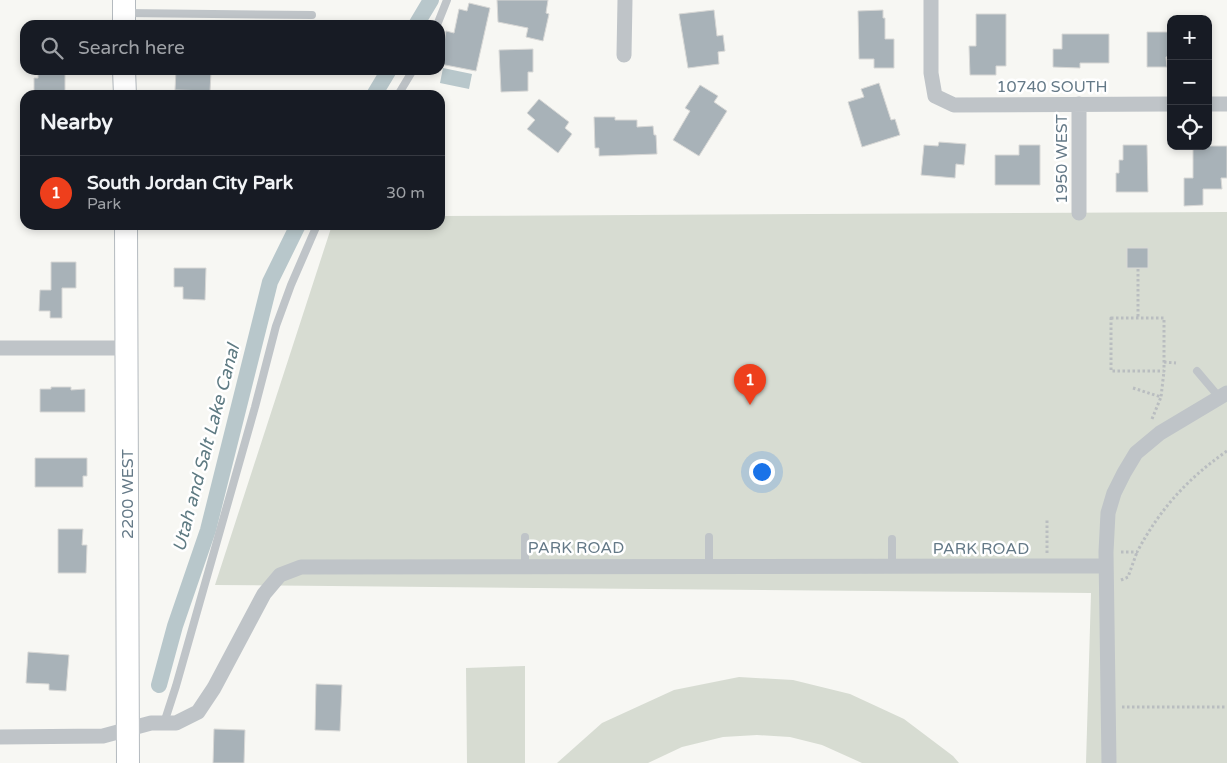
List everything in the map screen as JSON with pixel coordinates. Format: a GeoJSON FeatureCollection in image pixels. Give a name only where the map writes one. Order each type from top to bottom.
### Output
{"type":"FeatureCollection","features":[{"type":"Feature","properties":{"kind":"street"},"geometry":{"type":"LineString","coordinates":[[624,55],[625,0]]}},
{"type":"Feature","properties":{"kind":"street","name":"10740 SOUTH"},"geometry":{"type":"LineString","coordinates":[[931,0],[931,73],[935,96],[954,105],[1167,104]]}},
{"type":"Feature","properties":{"kind":"street"},"geometry":{"type":"LineString","coordinates":[[124,75],[125,90]]}},
{"type":"Feature","properties":{"kind":"street","name":"1950 WEST"},"geometry":{"type":"LineString","coordinates":[[1079,104],[1079,213]]}},
{"type":"Feature","properties":{"kind":"street"},"geometry":{"type":"LineString","coordinates":[[1212,104],[1227,104]]}},
{"type":"Feature","properties":{"kind":"street","name":"2200 WEST"},"geometry":{"type":"LineString","coordinates":[[126,230],[128,763]]}},
{"type":"Feature","properties":{"kind":"street"},"geometry":{"type":"LineString","coordinates":[[0,348],[128,348]]}},
{"type":"Feature","properties":{"kind":"street"},"geometry":{"type":"LineString","coordinates":[[1110,763],[1106,566],[1108,513],[1114,493],[1136,453],[1160,433],[1223,395]]}},
{"type":"Feature","properties":{"kind":"street","name":"PARK ROAD"},"geometry":{"type":"LineString","coordinates":[[0,738],[103,736],[151,723],[176,723],[198,712],[214,688],[264,594],[280,574],[301,567],[525,565],[1106,566]]}},
{"type":"Feature","properties":{"kind":"lane"},"geometry":{"type":"LineString","coordinates":[[439,20],[447,0]]}},
{"type":"Feature","properties":{"kind":"lane"},"geometry":{"type":"LineString","coordinates":[[124,13],[312,15]]}},
{"type":"Feature","properties":{"kind":"lane"},"geometry":{"type":"LineString","coordinates":[[401,90],[410,75]]}},
{"type":"Feature","properties":{"kind":"lane"},"geometry":{"type":"LineString","coordinates":[[164,723],[256,407],[276,326],[315,230]]}},
{"type":"Feature","properties":{"kind":"lane"},"geometry":{"type":"LineString","coordinates":[[1197,371],[1223,395]]}},
{"type":"Feature","properties":{"kind":"lane"},"geometry":{"type":"LineString","coordinates":[[525,537],[525,565]]}},
{"type":"Feature","properties":{"kind":"lane"},"geometry":{"type":"LineString","coordinates":[[709,537],[709,566]]}},
{"type":"Feature","properties":{"kind":"lane"},"geometry":{"type":"LineString","coordinates":[[892,538],[892,567]]}},
{"type":"Feature","properties":{"kind":"path"},"geometry":{"type":"LineString","coordinates":[[1138,269],[1138,318]]}},
{"type":"Feature","properties":{"kind":"path"},"geometry":{"type":"LineString","coordinates":[[1133,388],[1161,396],[1164,371],[1164,318],[1111,318],[1111,371],[1164,371]]}},
{"type":"Feature","properties":{"kind":"path"},"geometry":{"type":"LineString","coordinates":[[1164,362],[1176,363]]}},
{"type":"Feature","properties":{"kind":"path"},"geometry":{"type":"LineString","coordinates":[[1119,581],[1128,577],[1137,552],[1160,514],[1178,491],[1227,450]]}},
{"type":"Feature","properties":{"kind":"path"},"geometry":{"type":"LineString","coordinates":[[1120,552],[1137,552]]}},
{"type":"Feature","properties":{"kind":"path"},"geometry":{"type":"LineString","coordinates":[[1119,707],[1227,707]]}},
{"type":"Feature","properties":{"kind":"shaded area"},"geometry":{"type":"Polygon","coordinates":[[[445,68],[472,74],[469,89],[440,83],[442,75],[445,75],[445,68]]]}},
{"type":"Feature","properties":{"kind":"shaded area"},"geometry":{"type":"Polygon","coordinates":[[[1227,212],[1227,763],[1086,763],[1091,593],[215,585],[330,230],[445,230],[445,216],[1227,212]]]}},
{"type":"Feature","properties":{"kind":"shaded area"},"geometry":{"type":"Polygon","coordinates":[[[525,666],[525,763],[467,763],[466,668],[525,666]]]}},
{"type":"Feature","properties":{"kind":"shaded area"},"geometry":{"type":"Polygon","coordinates":[[[739,677],[793,680],[850,694],[904,719],[953,756],[959,763],[862,763],[822,745],[790,737],[757,735],[723,737],[682,747],[648,763],[557,763],[602,723],[674,690],[739,677]]]}},
{"type":"Feature","properties":{"kind":"building"},"geometry":{"type":"Polygon","coordinates":[[[497,0],[548,0],[546,13],[549,14],[543,41],[526,37],[528,28],[498,22],[497,0]]]}},
{"type":"Feature","properties":{"kind":"building"},"geometry":{"type":"Polygon","coordinates":[[[469,3],[490,8],[476,71],[445,65],[446,31],[454,33],[459,9],[467,11],[469,3]]]}},
{"type":"Feature","properties":{"kind":"building"},"geometry":{"type":"Polygon","coordinates":[[[714,10],[717,36],[723,35],[725,51],[718,52],[719,64],[688,68],[679,14],[714,10]]]}},
{"type":"Feature","properties":{"kind":"building"},"geometry":{"type":"Polygon","coordinates":[[[883,10],[885,39],[894,39],[894,68],[874,68],[874,59],[859,59],[858,11],[883,10]]]}},
{"type":"Feature","properties":{"kind":"building"},"geometry":{"type":"Polygon","coordinates":[[[976,14],[1006,14],[1006,66],[996,66],[996,75],[970,75],[969,46],[976,46],[976,14]]]}},
{"type":"Feature","properties":{"kind":"building"},"geometry":{"type":"Polygon","coordinates":[[[1147,32],[1167,32],[1167,67],[1147,67],[1147,32]]]}},
{"type":"Feature","properties":{"kind":"building"},"geometry":{"type":"Polygon","coordinates":[[[1062,34],[1109,34],[1109,63],[1080,63],[1080,68],[1053,67],[1053,49],[1062,49],[1062,34]]]}},
{"type":"Feature","properties":{"kind":"building"},"geometry":{"type":"Polygon","coordinates":[[[533,49],[533,72],[528,72],[528,91],[501,92],[499,50],[533,49]]]}},
{"type":"Feature","properties":{"kind":"building"},"geometry":{"type":"Polygon","coordinates":[[[38,75],[65,75],[65,90],[34,90],[34,78],[38,78],[38,75]]]}},
{"type":"Feature","properties":{"kind":"building"},"geometry":{"type":"Polygon","coordinates":[[[176,75],[211,75],[210,90],[175,90],[176,75]]]}},
{"type":"Feature","properties":{"kind":"building"},"geometry":{"type":"Polygon","coordinates":[[[879,83],[891,120],[895,119],[900,135],[862,147],[848,102],[864,97],[861,89],[879,83]]]}},
{"type":"Feature","properties":{"kind":"building"},"geometry":{"type":"Polygon","coordinates":[[[700,85],[718,96],[714,102],[727,111],[699,156],[673,140],[690,111],[685,108],[700,85]]]}},
{"type":"Feature","properties":{"kind":"building"},"geometry":{"type":"Polygon","coordinates":[[[539,99],[569,122],[565,128],[572,134],[558,153],[527,129],[535,120],[527,113],[539,99]]]}},
{"type":"Feature","properties":{"kind":"building"},"geometry":{"type":"Polygon","coordinates":[[[594,117],[615,117],[615,120],[637,120],[637,127],[653,126],[654,135],[656,135],[657,154],[599,156],[599,148],[595,148],[594,117]]]}},
{"type":"Feature","properties":{"kind":"building"},"geometry":{"type":"Polygon","coordinates":[[[939,142],[966,144],[964,165],[956,164],[955,178],[921,175],[924,145],[938,146],[939,142]]]}},
{"type":"Feature","properties":{"kind":"building"},"geometry":{"type":"Polygon","coordinates":[[[1019,145],[1040,145],[1040,185],[995,185],[995,155],[1019,155],[1019,145]]]}},
{"type":"Feature","properties":{"kind":"building"},"geometry":{"type":"Polygon","coordinates":[[[1123,145],[1147,145],[1148,192],[1116,192],[1116,173],[1119,173],[1119,160],[1123,160],[1123,145]]]}},
{"type":"Feature","properties":{"kind":"building"},"geometry":{"type":"Polygon","coordinates":[[[1212,146],[1227,146],[1227,178],[1221,178],[1222,189],[1203,189],[1203,205],[1184,206],[1184,178],[1193,178],[1193,150],[1212,150],[1212,146]]]}},
{"type":"Feature","properties":{"kind":"building"},"geometry":{"type":"Polygon","coordinates":[[[1127,248],[1148,248],[1148,268],[1127,268],[1127,248]]]}},
{"type":"Feature","properties":{"kind":"building"},"geometry":{"type":"Polygon","coordinates":[[[51,262],[76,262],[76,288],[62,288],[62,318],[50,318],[50,311],[39,311],[40,290],[51,290],[51,262]]]}},
{"type":"Feature","properties":{"kind":"building"},"geometry":{"type":"Polygon","coordinates":[[[174,268],[206,268],[205,300],[183,299],[183,287],[174,287],[174,268]]]}},
{"type":"Feature","properties":{"kind":"building"},"geometry":{"type":"Polygon","coordinates":[[[51,387],[71,387],[71,390],[85,389],[85,412],[40,412],[40,389],[51,389],[51,387]]]}},
{"type":"Feature","properties":{"kind":"building"},"geometry":{"type":"Polygon","coordinates":[[[35,458],[87,458],[87,476],[83,476],[83,487],[35,487],[35,458]]]}},
{"type":"Feature","properties":{"kind":"building"},"geometry":{"type":"Polygon","coordinates":[[[58,529],[83,529],[82,545],[87,545],[86,573],[58,573],[58,529]]]}},
{"type":"Feature","properties":{"kind":"building"},"geometry":{"type":"Polygon","coordinates":[[[28,652],[69,655],[66,691],[49,690],[49,684],[26,683],[28,652]]]}},
{"type":"Feature","properties":{"kind":"building"},"geometry":{"type":"Polygon","coordinates":[[[316,684],[342,685],[340,731],[315,730],[316,684]]]}},
{"type":"Feature","properties":{"kind":"building"},"geometry":{"type":"Polygon","coordinates":[[[214,729],[245,730],[244,763],[213,763],[214,729]]]}},
{"type":"Feature","properties":{"kind":"waterway","name":"Utah and Salt Lake Canal"},"geometry":{"type":"LineString","coordinates":[[419,20],[431,0]]}},
{"type":"Feature","properties":{"kind":"waterway","name":"Utah and Salt Lake Canal"},"geometry":{"type":"LineString","coordinates":[[377,90],[386,75]]}},
{"type":"Feature","properties":{"kind":"waterway","name":"Utah and Salt Lake Canal"},"geometry":{"type":"LineString","coordinates":[[159,685],[175,626],[208,530],[270,282],[296,230]]}},
{"type":"Feature","properties":{"kind":"place","name":"South Jordan City Park"},"geometry":{"type":"Point","coordinates":[750,405]}}]}
